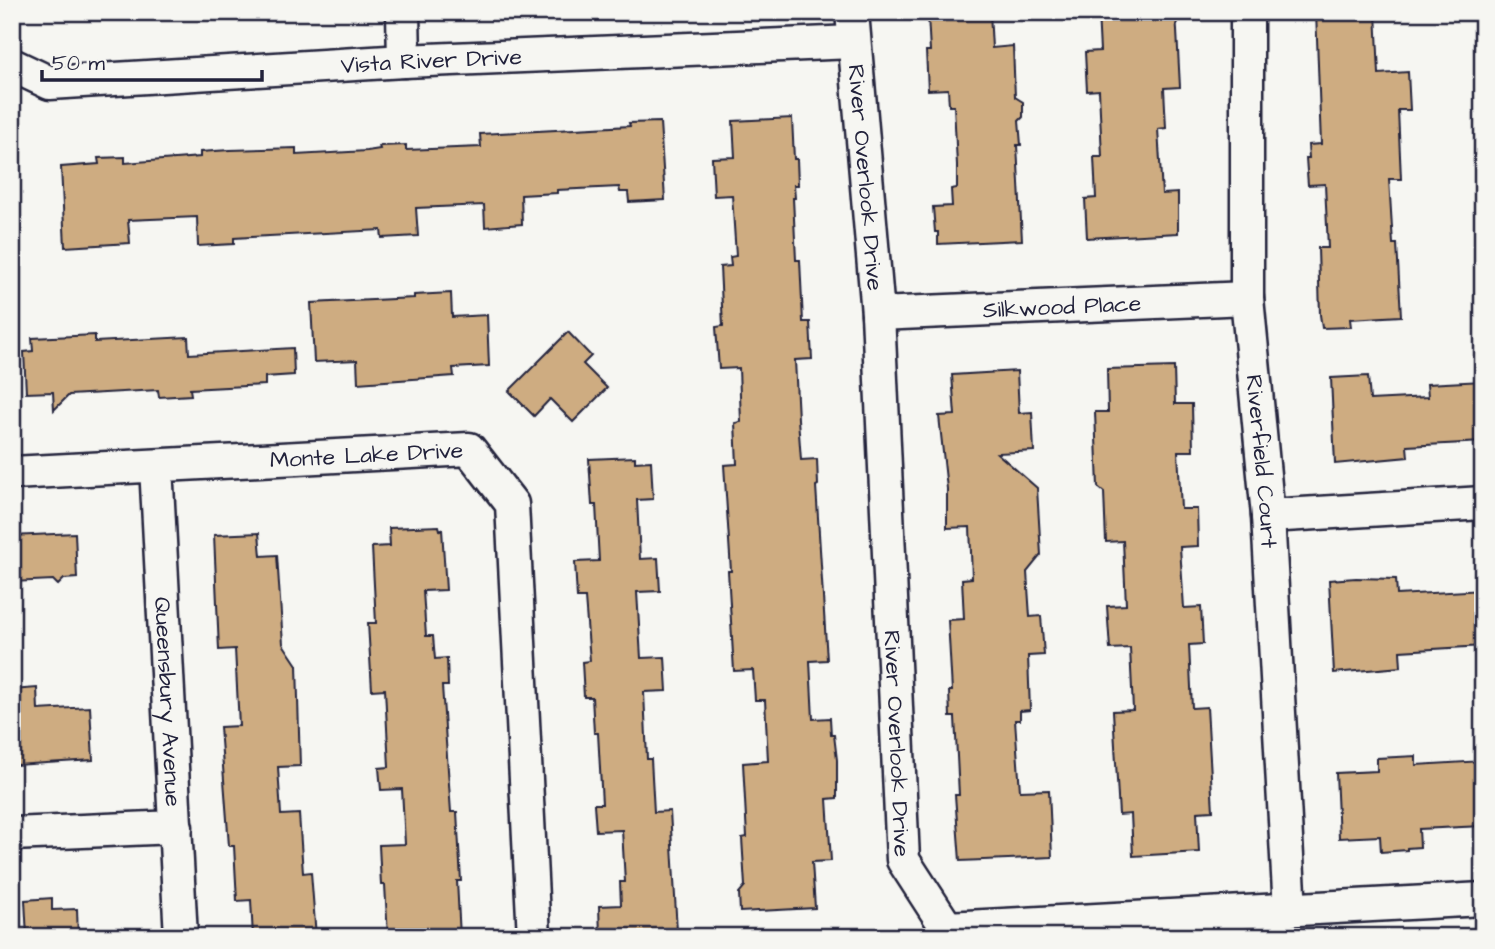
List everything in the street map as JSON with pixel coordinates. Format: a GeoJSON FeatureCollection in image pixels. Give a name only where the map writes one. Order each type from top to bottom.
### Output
{"type":"FeatureCollection","features":[{"type":"Feature","properties":{"kind":"street"},"geometry":{"type":"LineString","coordinates":[[403,12],[404,61]]}},
{"type":"Feature","properties":{"kind":"street","name":"Riverfield Court"},"geometry":{"type":"LineString","coordinates":[[1247,12],[1247,298],[1268,516],[1290,909]]}},
{"type":"Feature","properties":{"kind":"street","name":"Vista River Drive"},"geometry":{"type":"LineString","coordinates":[[12,65],[50,83],[404,61],[852,27]]}},
{"type":"Feature","properties":{"kind":"street","name":"River Overlook Drive"},"geometry":{"type":"LineString","coordinates":[[852,27],[878,314],[903,860],[947,928],[1483,899]]}},
{"type":"Feature","properties":{"kind":"street","name":"Silkwood Place"},"geometry":{"type":"LineString","coordinates":[[878,314],[1247,298]]}},
{"type":"Feature","properties":{"kind":"street","name":"Monte Lake Drive"},"geometry":{"type":"LineString","coordinates":[[12,473],[469,449],[512,504],[534,937]]}},
{"type":"Feature","properties":{"kind":"street","name":"Queensbury Avenue"},"geometry":{"type":"LineString","coordinates":[[156,466],[181,937]]}},
{"type":"Feature","properties":{"kind":"street"},"geometry":{"type":"LineString","coordinates":[[1268,516],[1483,503]]}},
{"type":"Feature","properties":{"kind":"street"},"geometry":{"type":"LineString","coordinates":[[12,834],[176,827]]}},
{"type":"Feature","properties":{"kind":"building"},"geometry":{"type":"Polygon","coordinates":[[[934,12],[990,12],[992,48],[1013,46],[1015,97],[1023,102],[1023,117],[1019,121],[1021,145],[1017,145],[1022,240],[938,244],[933,207],[952,206],[951,189],[957,188],[957,165],[954,106],[949,106],[948,89],[928,90],[928,15],[935,15],[934,12]]]}},
{"type":"Feature","properties":{"kind":"building"},"geometry":{"type":"Polygon","coordinates":[[[1098,12],[1176,12],[1180,87],[1164,88],[1166,128],[1158,129],[1162,194],[1178,193],[1178,233],[1087,238],[1085,199],[1096,198],[1094,157],[1102,157],[1099,90],[1087,91],[1085,52],[1100,51],[1098,12]]]}},
{"type":"Feature","properties":{"kind":"building"},"geometry":{"type":"Polygon","coordinates":[[[1316,12],[1376,12],[1379,74],[1408,72],[1410,110],[1398,110],[1401,179],[1389,179],[1393,244],[1397,244],[1401,316],[1350,319],[1351,327],[1322,328],[1320,315],[1318,248],[1328,248],[1325,184],[1308,185],[1306,158],[1309,158],[1308,145],[1321,144],[1316,12]]]}},
{"type":"Feature","properties":{"kind":"building"},"geometry":{"type":"Polygon","coordinates":[[[792,118],[798,185],[794,185],[793,198],[796,260],[800,260],[803,322],[810,322],[812,359],[795,360],[798,419],[801,460],[817,459],[816,486],[827,660],[810,661],[813,719],[830,718],[837,760],[837,798],[827,799],[831,861],[812,862],[815,908],[740,912],[739,893],[745,886],[742,838],[747,837],[743,763],[768,761],[765,700],[755,700],[753,670],[734,671],[724,465],[737,464],[735,423],[741,422],[739,368],[719,369],[716,327],[723,326],[720,267],[731,266],[730,257],[736,256],[732,195],[714,196],[712,158],[735,157],[733,121],[792,118]]]}},
{"type":"Feature","properties":{"kind":"building"},"geometry":{"type":"Polygon","coordinates":[[[660,122],[665,200],[629,202],[628,192],[620,192],[619,187],[557,190],[557,193],[521,195],[522,224],[485,227],[484,205],[416,208],[418,236],[382,238],[381,230],[234,238],[234,244],[198,246],[197,217],[128,220],[130,243],[65,247],[61,167],[99,164],[98,158],[125,157],[125,163],[200,157],[200,152],[230,150],[296,148],[296,155],[367,151],[380,149],[379,146],[406,145],[406,150],[481,147],[480,134],[660,122]]]}},
{"type":"Feature","properties":{"kind":"building"},"geometry":{"type":"Polygon","coordinates":[[[451,293],[452,317],[487,315],[489,366],[453,368],[454,376],[358,383],[357,360],[314,362],[311,303],[414,298],[414,295],[451,293]]]}},
{"type":"Feature","properties":{"kind":"building"},"geometry":{"type":"Polygon","coordinates":[[[568,332],[591,356],[583,364],[607,388],[573,422],[550,399],[534,416],[509,391],[568,332]]]}},
{"type":"Feature","properties":{"kind":"building"},"geometry":{"type":"Polygon","coordinates":[[[95,335],[95,342],[188,337],[189,354],[293,348],[294,375],[265,377],[265,385],[190,389],[191,395],[159,397],[158,390],[69,395],[54,410],[53,392],[26,393],[24,352],[33,351],[32,338],[95,335]]]}},
{"type":"Feature","properties":{"kind":"building"},"geometry":{"type":"Polygon","coordinates":[[[1174,367],[1175,404],[1192,404],[1193,451],[1178,451],[1181,509],[1197,509],[1198,546],[1180,547],[1184,608],[1201,607],[1203,644],[1189,645],[1192,708],[1207,707],[1213,811],[1197,812],[1199,852],[1133,856],[1131,814],[1119,815],[1113,711],[1133,710],[1130,648],[1110,649],[1107,606],[1126,605],[1123,541],[1106,542],[1104,492],[1098,487],[1095,412],[1108,412],[1107,369],[1174,367]]]}},
{"type":"Feature","properties":{"kind":"building"},"geometry":{"type":"Polygon","coordinates":[[[1017,371],[1019,413],[1032,412],[1034,451],[997,453],[1037,488],[1041,555],[1027,572],[1030,617],[1041,616],[1044,655],[1028,656],[1030,710],[1020,711],[1020,720],[1015,720],[1020,791],[1049,790],[1052,857],[960,861],[955,795],[959,795],[955,717],[950,717],[949,691],[952,691],[948,620],[964,619],[962,579],[972,578],[970,527],[947,528],[947,489],[939,416],[955,415],[952,375],[1017,371]]]}},
{"type":"Feature","properties":{"kind":"building"},"geometry":{"type":"Polygon","coordinates":[[[1368,376],[1370,400],[1428,397],[1427,384],[1483,381],[1483,442],[1407,446],[1408,457],[1335,464],[1331,378],[1368,376]]]}},
{"type":"Feature","properties":{"kind":"building"},"geometry":{"type":"Polygon","coordinates":[[[635,457],[635,462],[651,461],[653,499],[637,500],[640,559],[658,558],[660,591],[637,592],[641,658],[665,657],[667,691],[644,692],[647,759],[651,759],[654,812],[670,811],[677,931],[600,936],[599,906],[621,905],[620,882],[625,882],[622,830],[596,831],[594,804],[602,804],[598,733],[594,733],[592,697],[584,697],[582,662],[590,661],[585,598],[577,598],[575,562],[599,561],[596,505],[592,505],[589,459],[635,457]]]}},
{"type":"Feature","properties":{"kind":"building"},"geometry":{"type":"Polygon","coordinates":[[[439,526],[440,530],[442,529],[446,590],[423,591],[426,636],[433,636],[435,659],[447,658],[448,686],[442,686],[451,812],[457,812],[461,881],[457,881],[460,937],[388,937],[379,845],[405,844],[402,789],[381,790],[379,768],[389,767],[385,689],[372,690],[368,623],[376,623],[372,547],[390,546],[389,528],[439,526]]]}},
{"type":"Feature","properties":{"kind":"building"},"geometry":{"type":"Polygon","coordinates":[[[75,533],[77,578],[64,579],[58,585],[53,580],[12,582],[12,536],[75,533]]]}},
{"type":"Feature","properties":{"kind":"building"},"geometry":{"type":"Polygon","coordinates":[[[259,533],[261,556],[277,555],[283,644],[297,665],[300,766],[278,767],[281,815],[299,814],[303,873],[311,872],[316,937],[253,937],[251,900],[237,901],[234,846],[229,846],[220,727],[239,726],[235,649],[219,650],[214,535],[259,533]]]}},
{"type":"Feature","properties":{"kind":"building"},"geometry":{"type":"Polygon","coordinates":[[[1396,579],[1397,595],[1483,590],[1483,646],[1400,651],[1401,667],[1334,673],[1329,580],[1396,579]]]}},
{"type":"Feature","properties":{"kind":"building"},"geometry":{"type":"Polygon","coordinates":[[[37,688],[38,710],[90,707],[93,760],[16,765],[12,690],[37,688]]]}},
{"type":"Feature","properties":{"kind":"building"},"geometry":{"type":"Polygon","coordinates":[[[1416,756],[1416,765],[1483,761],[1483,826],[1419,829],[1420,847],[1407,850],[1381,852],[1380,836],[1339,838],[1336,773],[1377,771],[1377,758],[1416,756]]]}},
{"type":"Feature","properties":{"kind":"building"},"geometry":{"type":"Polygon","coordinates":[[[52,898],[52,910],[77,909],[78,937],[27,937],[25,900],[52,898]]]}}]}
